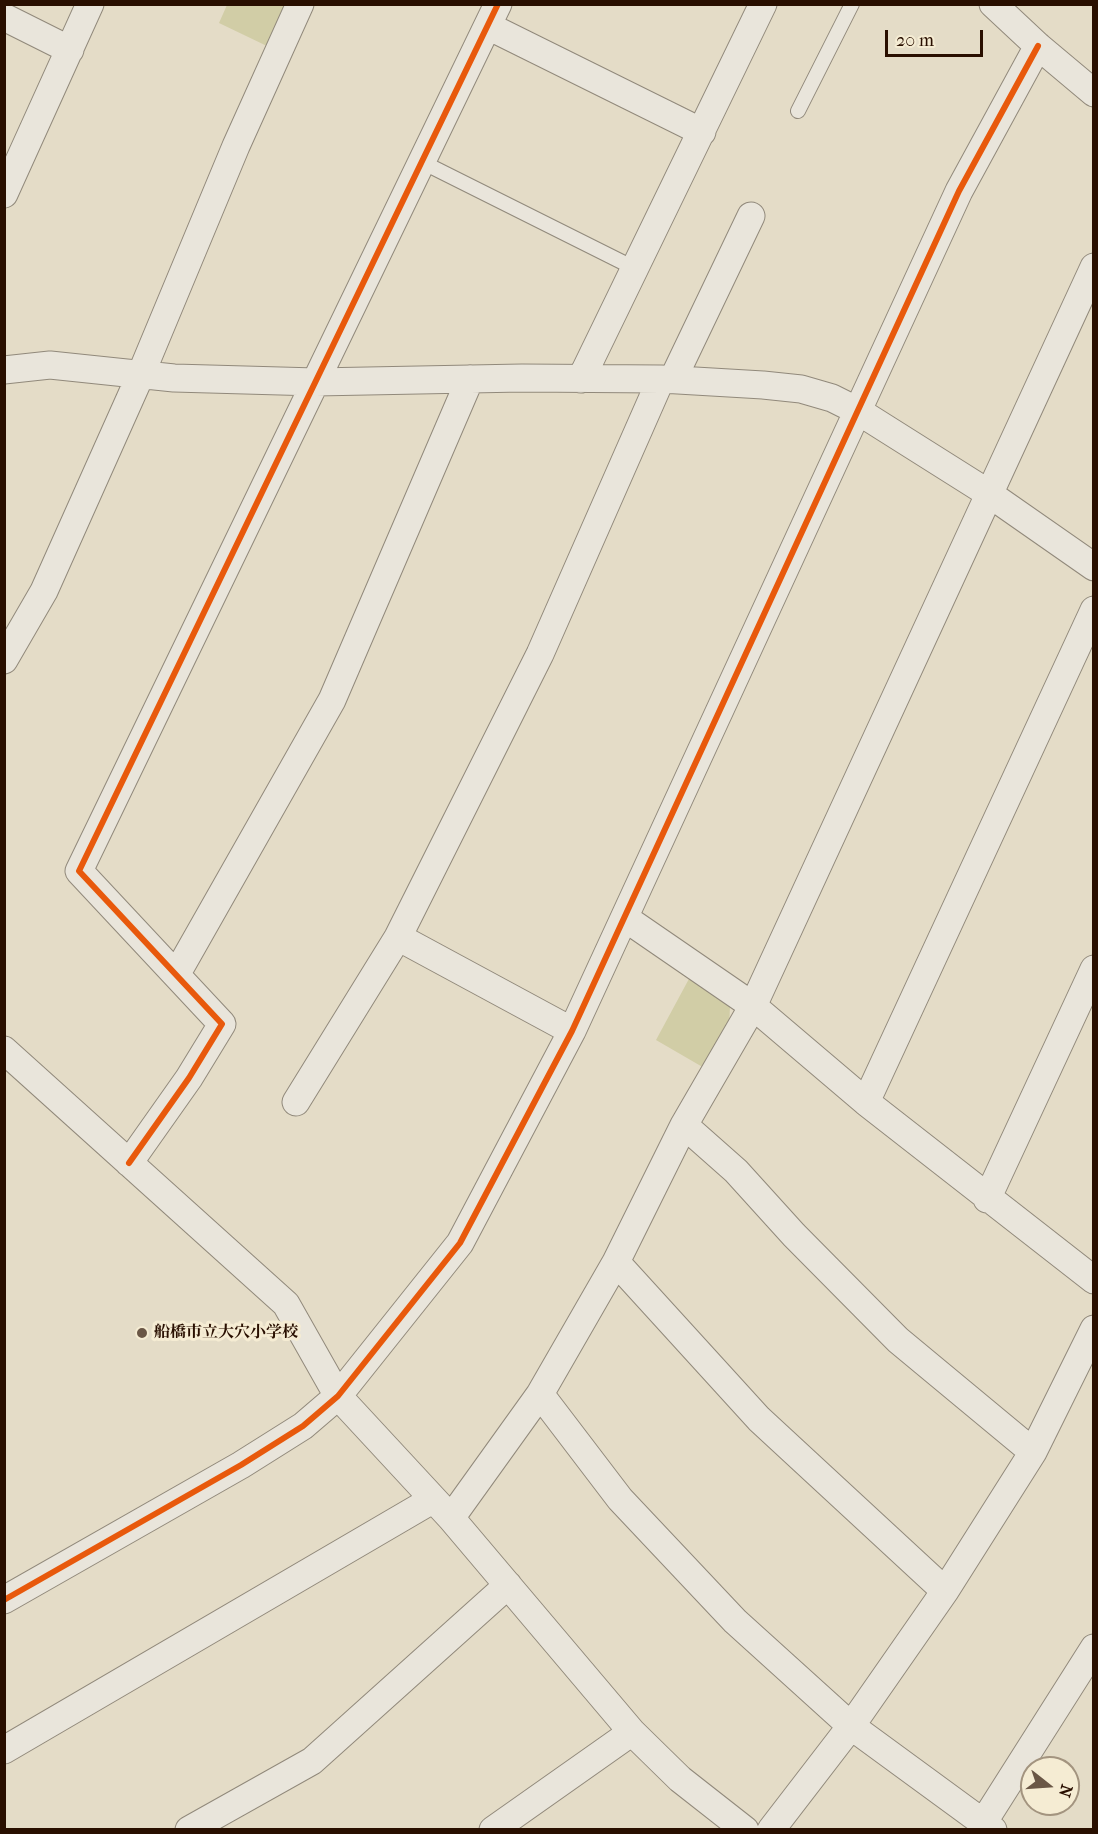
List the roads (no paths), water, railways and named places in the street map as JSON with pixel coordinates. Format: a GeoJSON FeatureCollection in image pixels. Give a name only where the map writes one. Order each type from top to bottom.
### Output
{"type":"FeatureCollection","features":[{"type":"Feature","properties":{"kind":"street"},"geometry":{"type":"LineString","coordinates":[[4,194],[90,4]]}},
{"type":"Feature","properties":{"kind":"street"},"geometry":{"type":"LineString","coordinates":[[4,660],[44,591],[141,374],[236,146],[300,4]]}},
{"type":"Feature","properties":{"kind":"street"},"geometry":{"type":"LineString","coordinates":[[581,379],[763,4]]}},
{"type":"Feature","properties":{"kind":"street"},"geometry":{"type":"LineString","coordinates":[[993,4],[1094,93]]}},
{"type":"Feature","properties":{"kind":"street"},"geometry":{"type":"LineString","coordinates":[[129,1163],[189,1078],[222,1024],[79,871],[493,15],[702,132]]}},
{"type":"Feature","properties":{"kind":"street"},"geometry":{"type":"LineString","coordinates":[[4,17],[70,50]]}},
{"type":"Feature","properties":{"kind":"street"},"geometry":{"type":"LineString","coordinates":[[4,1600],[241,1465],[303,1426],[338,1396],[460,1243],[572,1032],[959,191],[1038,46]]}},
{"type":"Feature","properties":{"kind":"street"},"geometry":{"type":"LineString","coordinates":[[296,1102],[398,938],[540,654],[667,379],[751,216]]}},
{"type":"Feature","properties":{"kind":"street"},"geometry":{"type":"LineString","coordinates":[[4,1750],[441,1509],[540,1394],[616,1262],[684,1125],[753,1006],[1094,267]]}},
{"type":"Feature","properties":{"kind":"street"},"geometry":{"type":"LineString","coordinates":[[4,370],[50,365],[174,378],[316,382],[667,379],[801,389],[832,398],[858,411],[988,493],[1094,567]]}},
{"type":"Feature","properties":{"kind":"street"},"geometry":{"type":"LineString","coordinates":[[176,975],[332,700],[470,379]]}},
{"type":"Feature","properties":{"kind":"street"},"geometry":{"type":"LineString","coordinates":[[866,1102],[1094,610]]}},
{"type":"Feature","properties":{"kind":"street"},"geometry":{"type":"LineString","coordinates":[[626,918],[753,1006],[866,1102],[1094,1281]]}},
{"type":"Feature","properties":{"kind":"street"},"geometry":{"type":"LineString","coordinates":[[398,938],[572,1032]]}},
{"type":"Feature","properties":{"kind":"street"},"geometry":{"type":"LineString","coordinates":[[987,1199],[1094,969]]}},
{"type":"Feature","properties":{"kind":"street"},"geometry":{"type":"LineString","coordinates":[[4,1050],[286,1304],[338,1396],[508,1585],[632,1732],[680,1779],[745,1830]]}},
{"type":"Feature","properties":{"kind":"street"},"geometry":{"type":"LineString","coordinates":[[684,1125],[736,1171],[794,1235],[898,1340],[1033,1452]]}},
{"type":"Feature","properties":{"kind":"street"},"geometry":{"type":"LineString","coordinates":[[616,1262],[759,1419],[945,1591]]}},
{"type":"Feature","properties":{"kind":"street"},"geometry":{"type":"LineString","coordinates":[[771,1830],[851,1726],[945,1591],[1033,1452],[1094,1329]]}},
{"type":"Feature","properties":{"kind":"street"},"geometry":{"type":"LineString","coordinates":[[540,1394],[628,1508],[735,1621],[851,1726],[988,1826],[1094,1648]]}},
{"type":"Feature","properties":{"kind":"street"},"geometry":{"type":"LineString","coordinates":[[189,1830],[312,1761],[508,1585]]}},
{"type":"Feature","properties":{"kind":"street"},"geometry":{"type":"LineString","coordinates":[[493,1830],[632,1732]]}},
{"type":"Feature","properties":{"kind":"lane"},"geometry":{"type":"LineString","coordinates":[[798,111],[852,4]]}},
{"type":"Feature","properties":{"kind":"lane"},"geometry":{"type":"LineString","coordinates":[[422,162],[634,268]]}},
{"type":"Feature","properties":{"kind":"place","name":"船橋市立大穴小学校"},"geometry":{"type":"Point","coordinates":[142,1333]}}]}
